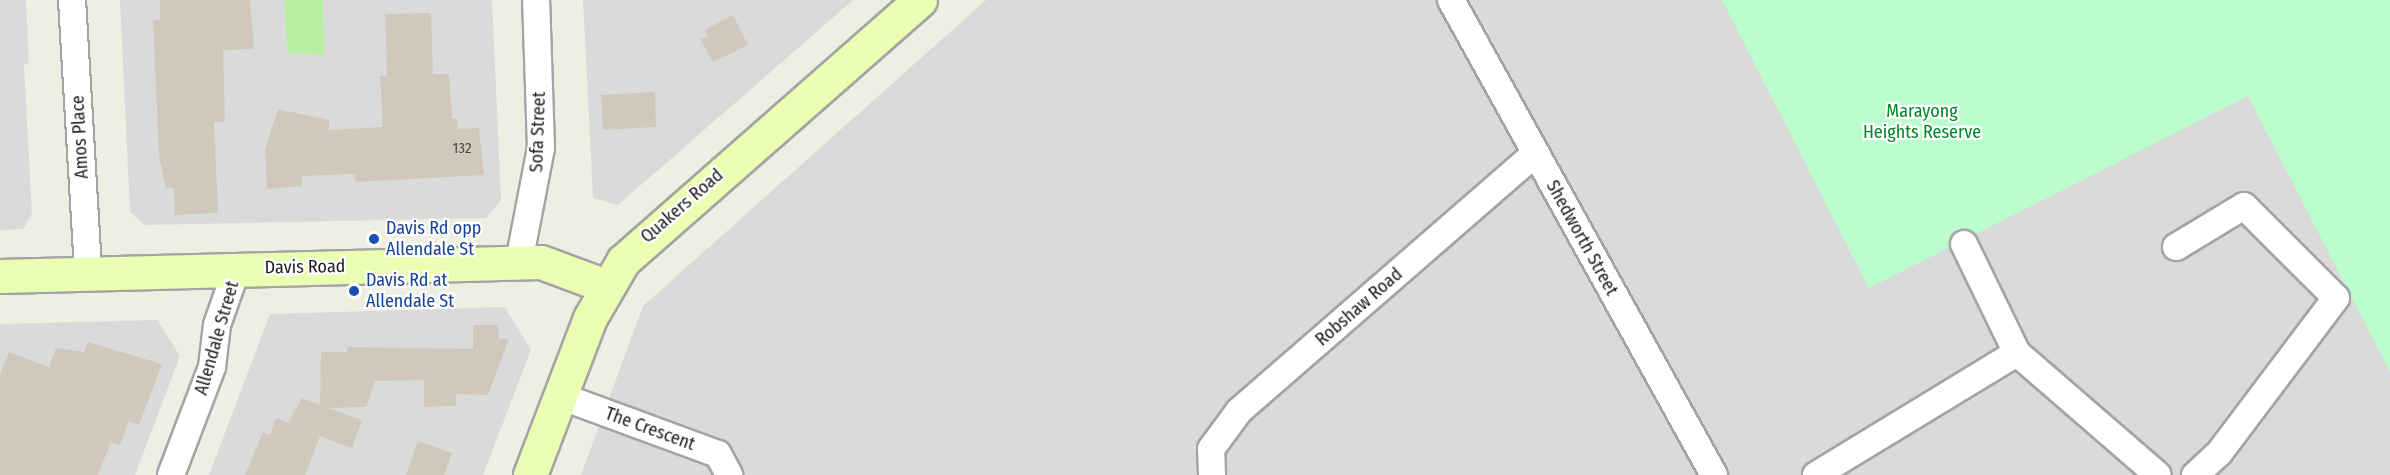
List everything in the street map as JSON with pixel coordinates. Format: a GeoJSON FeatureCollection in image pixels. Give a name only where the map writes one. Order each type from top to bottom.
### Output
{"type":"FeatureCollection","features":[{"type":"Feature","properties":{"kind":"main road","name":"Quakers Road"},"geometry":{"type":"LineString","coordinates":[[530,475],[606,286],[650,233],[920,0]]}},
{"type":"Feature","properties":{"kind":"main road","name":"Davis Road"},"geometry":{"type":"LineString","coordinates":[[0,276],[519,262],[560,266],[606,286]]}},
{"type":"Feature","properties":{"kind":"street","name":"Amos Place"},"geometry":{"type":"LineString","coordinates":[[72,0],[88,273]]}},
{"type":"Feature","properties":{"kind":"street","name":"Sofa Street"},"geometry":{"type":"LineString","coordinates":[[519,262],[541,148],[536,0]]}},
{"type":"Feature","properties":{"kind":"street","name":"Shedworth Street"},"geometry":{"type":"LineString","coordinates":[[1451,0],[1714,475]]}},
{"type":"Feature","properties":{"kind":"street","name":"Robshaw Road"},"geometry":{"type":"LineString","coordinates":[[1212,475],[1211,449],[1239,411],[1535,154]]}},
{"type":"Feature","properties":{"kind":"street"},"geometry":{"type":"LineString","coordinates":[[2176,247],[2244,206],[2336,298],[2219,453],[2195,475]]}},
{"type":"Feature","properties":{"kind":"street"},"geometry":{"type":"LineString","coordinates":[[1964,244],[2017,353],[2158,475]]}},
{"type":"Feature","properties":{"kind":"street","name":"Allendale Street"},"geometry":{"type":"LineString","coordinates":[[171,475],[212,367],[217,325],[237,268]]}},
{"type":"Feature","properties":{"kind":"street"},"geometry":{"type":"LineString","coordinates":[[1816,475],[2017,353]]}},
{"type":"Feature","properties":{"kind":"street","name":"The Crescent"},"geometry":{"type":"LineString","coordinates":[[560,396],[718,454],[729,475]]}},
{"type":"Feature","properties":{"kind":"shaded area"},"geometry":{"type":"Polygon","coordinates":[[[0,0],[26,0],[29,63],[24,64],[32,214],[23,229],[0,230],[0,0]]]}},
{"type":"Feature","properties":{"kind":"shaded area"},"geometry":{"type":"Polygon","coordinates":[[[120,0],[284,0],[287,53],[325,54],[323,0],[492,0],[501,200],[486,218],[144,225],[130,212],[120,0]]]}},
{"type":"Feature","properties":{"kind":"shaded area"},"geometry":{"type":"Polygon","coordinates":[[[583,0],[853,0],[618,205],[593,198],[583,0]]]}},
{"type":"Feature","properties":{"kind":"shaded area"},"geometry":{"type":"Polygon","coordinates":[[[986,0],[2390,0],[2390,475],[581,475],[643,306],[986,0]]]}},
{"type":"Feature","properties":{"kind":"shaded area"},"geometry":{"type":"Polygon","coordinates":[[[505,307],[531,350],[483,475],[209,475],[270,314],[505,307]]]}},
{"type":"Feature","properties":{"kind":"shaded area"},"geometry":{"type":"Polygon","coordinates":[[[157,320],[180,356],[135,475],[0,475],[0,324],[157,320]]]}},
{"type":"Feature","properties":{"kind":"green space"},"geometry":{"type":"Polygon","coordinates":[[[284,0],[323,0],[325,55],[287,53],[284,0]]]}},
{"type":"Feature","properties":{"kind":"green space","name":"Marayong Heights Reserve"},"geometry":{"type":"Polygon","coordinates":[[[1722,0],[2390,0],[2390,372],[2248,96],[1869,288],[1722,0]]]}},
{"type":"Feature","properties":{"kind":"building"},"geometry":{"type":"Polygon","coordinates":[[[160,0],[250,0],[254,49],[223,50],[225,122],[214,122],[218,213],[175,215],[174,188],[166,188],[159,156],[153,20],[160,20],[160,0]]]}},
{"type":"Feature","properties":{"kind":"building"},"geometry":{"type":"Polygon","coordinates":[[[431,13],[433,74],[449,74],[452,119],[457,119],[458,129],[479,128],[484,175],[355,182],[355,174],[302,176],[302,186],[267,189],[265,149],[278,109],[329,120],[329,130],[383,127],[380,76],[387,76],[385,14],[431,13]]]}},
{"type":"Feature","properties":{"kind":"building"},"geometry":{"type":"Polygon","coordinates":[[[733,15],[748,45],[713,62],[700,39],[708,36],[705,30],[733,15]]]}},
{"type":"Feature","properties":{"kind":"building"},"geometry":{"type":"Polygon","coordinates":[[[655,92],[656,127],[603,130],[601,95],[655,92]]]}},
{"type":"Feature","properties":{"kind":"building"},"geometry":{"type":"Polygon","coordinates":[[[473,325],[498,325],[499,339],[509,339],[488,395],[456,394],[456,406],[424,407],[424,380],[375,381],[366,407],[328,408],[362,420],[352,448],[320,436],[305,475],[245,475],[263,432],[270,435],[276,418],[288,423],[302,398],[320,405],[321,352],[347,352],[347,347],[473,349],[473,325]]]}},
{"type":"Feature","properties":{"kind":"building"},"geometry":{"type":"Polygon","coordinates":[[[88,342],[162,364],[139,425],[129,421],[120,445],[111,442],[98,475],[0,475],[0,375],[9,352],[49,367],[56,348],[84,352],[88,342]]]}},
{"type":"Feature","properties":{"kind":"building"},"geometry":{"type":"Polygon","coordinates":[[[418,441],[452,453],[444,475],[406,475],[418,441]]]}},
{"type":"Feature","properties":{"kind":"place","name":"Davis Rd opp Allendale St"},"geometry":{"type":"Point","coordinates":[374,239]}},
{"type":"Feature","properties":{"kind":"place","name":"Davis Rd at Allendale St"},"geometry":{"type":"Point","coordinates":[354,291]}}]}
